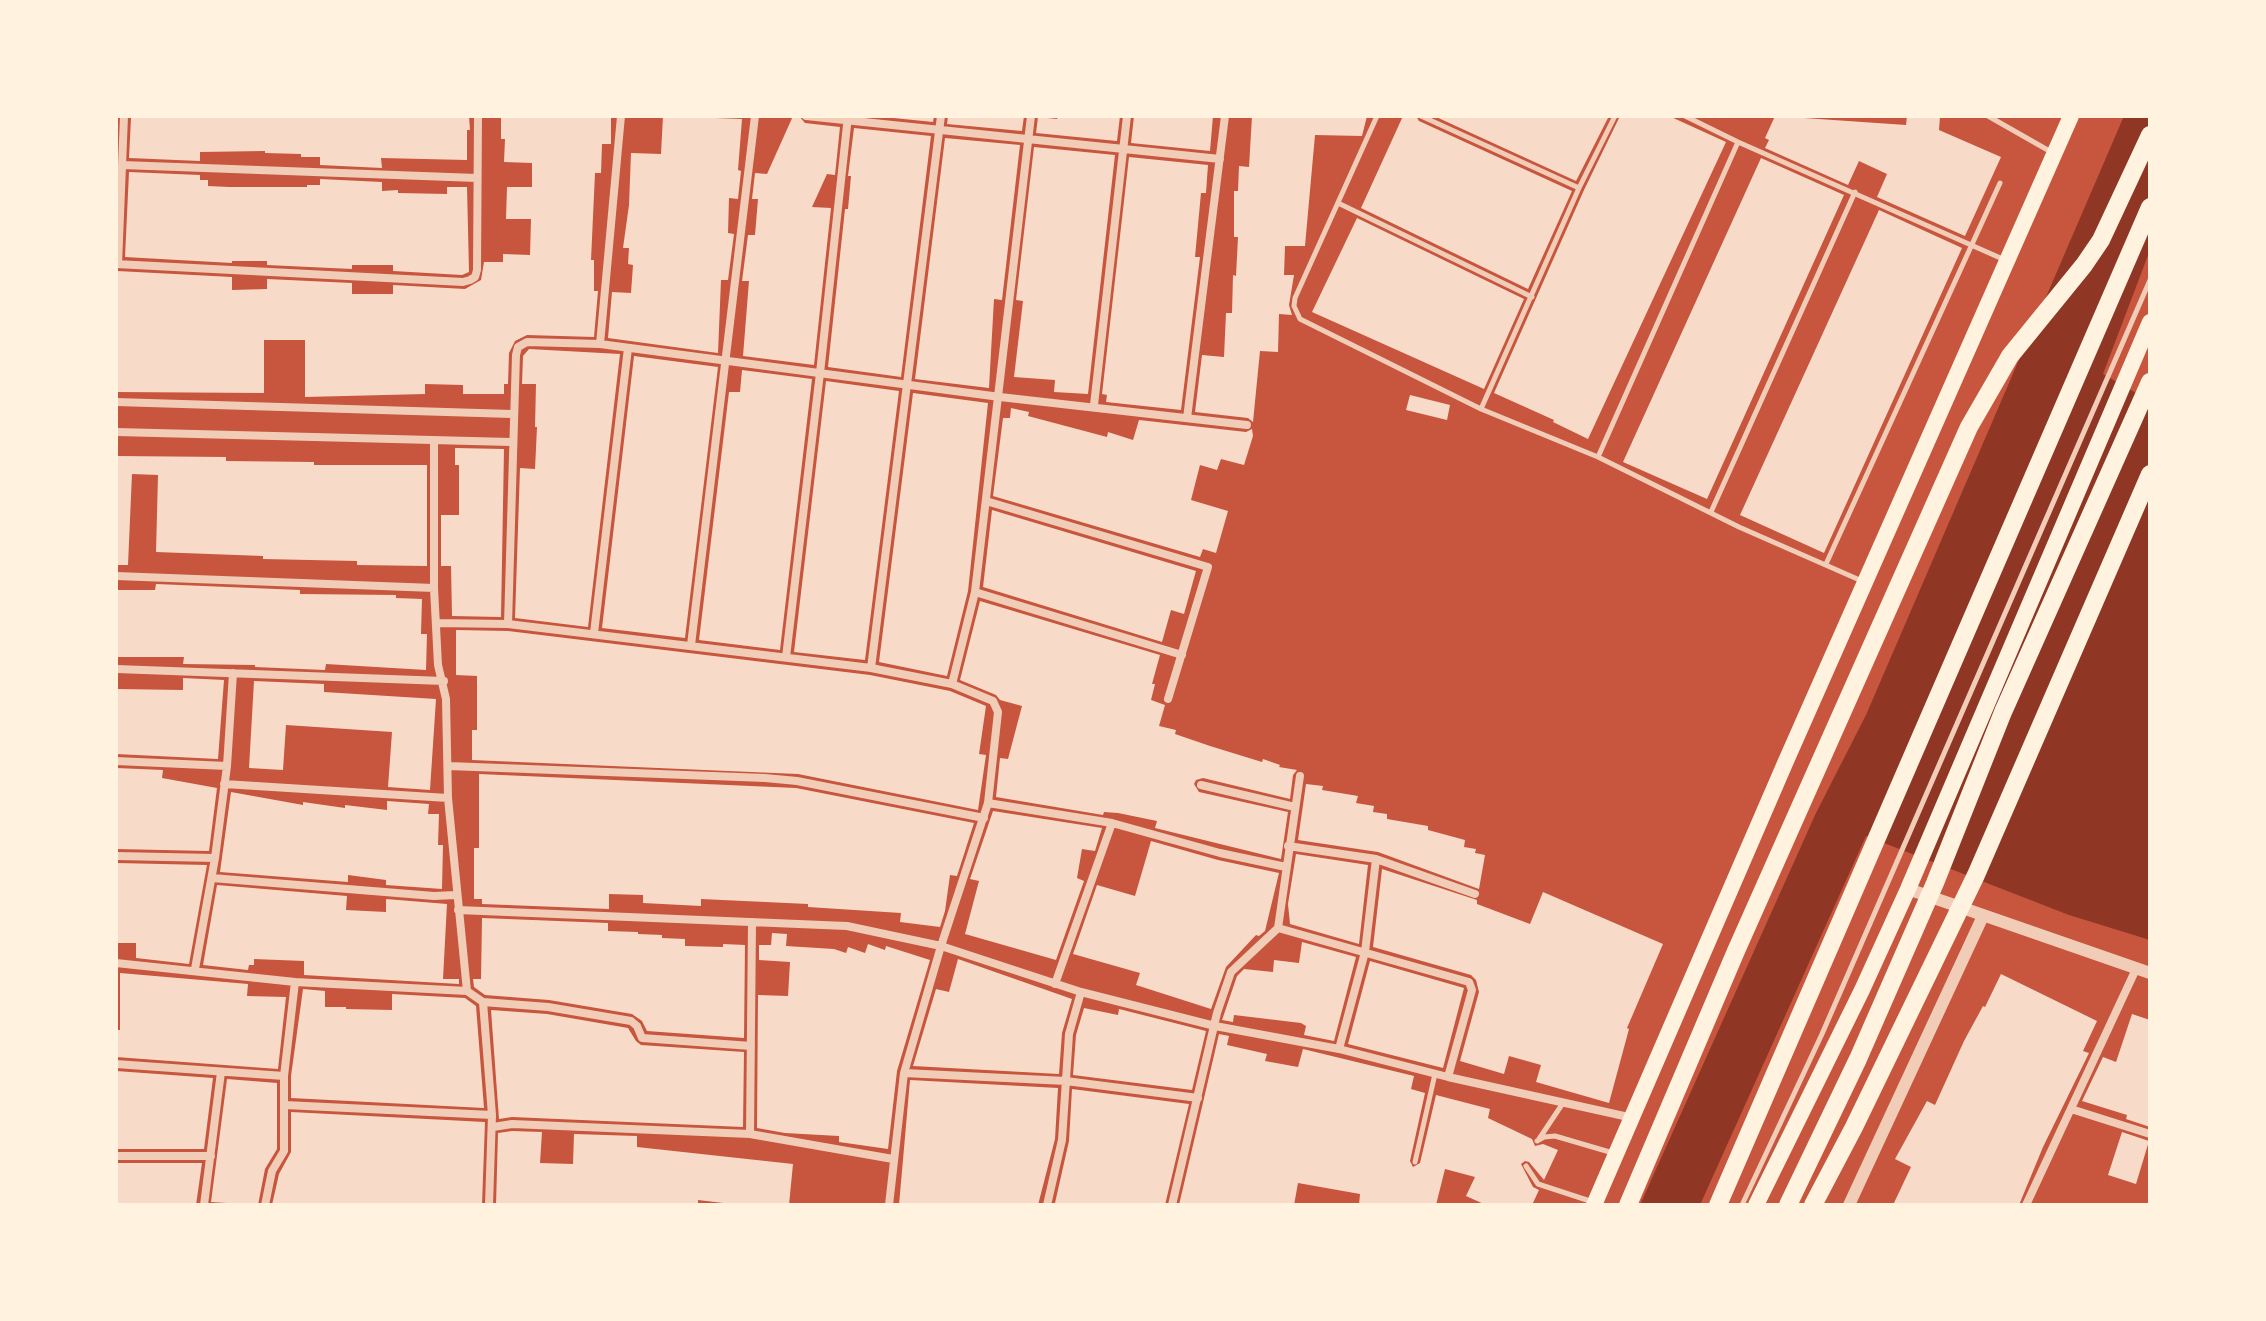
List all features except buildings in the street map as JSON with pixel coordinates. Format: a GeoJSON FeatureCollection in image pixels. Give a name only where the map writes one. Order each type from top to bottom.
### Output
{"type":"FeatureCollection","features":[{"type":"Feature","properties":{"kind":"highway"},"geometry":{"type":"LineString","coordinates":[[1594,1204],[2071,116]]}},
{"type":"Feature","properties":{"kind":"highway"},"geometry":{"type":"LineString","coordinates":[[1628,1205],[1736,951],[1969,427],[2010,356],[2101,240],[2150,135]]}},
{"type":"Feature","properties":{"kind":"highway"},"geometry":{"type":"LineString","coordinates":[[1718,1205],[2150,207]]}},
{"type":"Feature","properties":{"kind":"highway"},"geometry":{"type":"LineString","coordinates":[[1756,1205],[1911,883],[2128,351],[2150,322]]}},
{"type":"Feature","properties":{"kind":"highway"},"geometry":{"type":"LineString","coordinates":[[1788,1205],[1858,1059],[1935,883],[2003,712],[2149,384]]}},
{"type":"Feature","properties":{"kind":"highway"},"geometry":{"type":"LineString","coordinates":[[1813,1205],[1976,875],[2150,474]]}},
{"type":"Feature","properties":{"kind":"street"},"geometry":{"type":"LineString","coordinates":[[124,116],[117,264],[463,282],[475,277],[477,270],[478,116]]}},
{"type":"Feature","properties":{"kind":"street"},"geometry":{"type":"LineString","coordinates":[[600,344],[621,116]]}},
{"type":"Feature","properties":{"kind":"street"},"geometry":{"type":"LineString","coordinates":[[691,645],[755,116]]}},
{"type":"Feature","properties":{"kind":"street"},"geometry":{"type":"LineString","coordinates":[[806,116],[1220,159]]}},
{"type":"Feature","properties":{"kind":"street"},"geometry":{"type":"LineString","coordinates":[[871,668],[941,116]]}},
{"type":"Feature","properties":{"kind":"street"},"geometry":{"type":"LineString","coordinates":[[952,684],[975,592],[1031,116]]}},
{"type":"Feature","properties":{"kind":"street"},"geometry":{"type":"LineString","coordinates":[[1094,405],[1127,116]]}},
{"type":"Feature","properties":{"kind":"street"},"geometry":{"type":"LineString","coordinates":[[1187,418],[1225,116]]}},
{"type":"Feature","properties":{"kind":"street"},"geometry":{"type":"LineString","coordinates":[[786,657],[847,118]]}},
{"type":"Feature","properties":{"kind":"street"},"geometry":{"type":"LineString","coordinates":[[122,165],[477,178]]}},
{"type":"Feature","properties":{"kind":"street"},"geometry":{"type":"LineString","coordinates":[[508,624],[512,414],[516,355],[518,347],[527,342],[600,344],[1000,397],[1094,405],[1247,425]]}},
{"type":"Feature","properties":{"kind":"street"},"geometry":{"type":"LineString","coordinates":[[594,633],[628,348]]}},
{"type":"Feature","properties":{"kind":"street"},"geometry":{"type":"LineString","coordinates":[[116,402],[512,414]]}},
{"type":"Feature","properties":{"kind":"street"},"geometry":{"type":"LineString","coordinates":[[116,432],[511,442]]}},
{"type":"Feature","properties":{"kind":"street"},"geometry":{"type":"LineString","coordinates":[[434,442],[434,588],[438,665],[444,681],[448,721],[448,798],[467,991]]}},
{"type":"Feature","properties":{"kind":"street"},"geometry":{"type":"LineString","coordinates":[[986,501],[1208,567],[1168,699]]}},
{"type":"Feature","properties":{"kind":"street"},"geometry":{"type":"LineString","coordinates":[[116,576],[434,588]]}},
{"type":"Feature","properties":{"kind":"street"},"geometry":{"type":"LineString","coordinates":[[975,592],[1182,655]]}},
{"type":"Feature","properties":{"kind":"street"},"geometry":{"type":"LineString","coordinates":[[436,623],[508,624],[871,668],[952,684],[988,697],[998,712],[988,803],[904,1073],[889,1205]]}},
{"type":"Feature","properties":{"kind":"street"},"geometry":{"type":"LineString","coordinates":[[116,669],[444,681]]}},
{"type":"Feature","properties":{"kind":"street"},"geometry":{"type":"LineString","coordinates":[[195,969],[212,878],[227,766],[233,673]]}},
{"type":"Feature","properties":{"kind":"street"},"geometry":{"type":"LineString","coordinates":[[116,761],[227,766]]}},
{"type":"Feature","properties":{"kind":"street"},"geometry":{"type":"LineString","coordinates":[[448,766],[797,781],[984,818]]}},
{"type":"Feature","properties":{"kind":"street"},"geometry":{"type":"LineString","coordinates":[[1172,1205],[1231,972],[1278,928],[1300,776]]}},
{"type":"Feature","properties":{"kind":"street"},"geometry":{"type":"LineString","coordinates":[[224,784],[448,798]]}},
{"type":"Feature","properties":{"kind":"street"},"geometry":{"type":"LineString","coordinates":[[1201,785],[1295,807]]}},
{"type":"Feature","properties":{"kind":"street"},"geometry":{"type":"LineString","coordinates":[[988,803],[1112,823],[1220,853],[1286,867]]}},
{"type":"Feature","properties":{"kind":"street"},"geometry":{"type":"LineString","coordinates":[[1055,984],[1112,823]]}},
{"type":"Feature","properties":{"kind":"street"},"geometry":{"type":"LineString","coordinates":[[1288,846],[1376,859],[1475,894]]}},
{"type":"Feature","properties":{"kind":"street"},"geometry":{"type":"LineString","coordinates":[[116,856],[215,858]]}},
{"type":"Feature","properties":{"kind":"street"},"geometry":{"type":"LineString","coordinates":[[1339,1049],[1365,952],[1376,859]]}},
{"type":"Feature","properties":{"kind":"street"},"geometry":{"type":"LineString","coordinates":[[212,878],[434,896],[456,895]]}},
{"type":"Feature","properties":{"kind":"street"},"geometry":{"type":"LineString","coordinates":[[1911,883],[1983,916],[2150,973]]}},
{"type":"Feature","properties":{"kind":"street"},"geometry":{"type":"LineString","coordinates":[[458,910],[847,926],[941,946],[1081,992],[1215,1026],[1339,1049],[1435,1074],[1633,1118]]}},
{"type":"Feature","properties":{"kind":"street"},"geometry":{"type":"LineString","coordinates":[[1849,1205],[1983,916]]}},
{"type":"Feature","properties":{"kind":"street"},"geometry":{"type":"LineString","coordinates":[[750,1134],[752,922]]}},
{"type":"Feature","properties":{"kind":"street"},"geometry":{"type":"LineString","coordinates":[[1278,928],[1471,984],[1472,990],[1448,1077]]}},
{"type":"Feature","properties":{"kind":"street"},"geometry":{"type":"LineString","coordinates":[[116,963],[295,982],[467,991],[483,1002],[548,1007],[631,1021],[642,1038],[751,1046]]}},
{"type":"Feature","properties":{"kind":"street"},"geometry":{"type":"LineString","coordinates":[[2026,1205],[2136,969]]}},
{"type":"Feature","properties":{"kind":"street"},"geometry":{"type":"LineString","coordinates":[[265,1205],[272,1171],[284,1151],[284,1076],[295,982]]}},
{"type":"Feature","properties":{"kind":"street"},"geometry":{"type":"LineString","coordinates":[[1047,1205],[1062,1140],[1069,1034],[1081,992]]}},
{"type":"Feature","properties":{"kind":"street"},"geometry":{"type":"LineString","coordinates":[[483,1002],[493,1127],[489,1205]]}},
{"type":"Feature","properties":{"kind":"street"},"geometry":{"type":"LineString","coordinates":[[116,1064],[284,1076]]}},
{"type":"Feature","properties":{"kind":"street"},"geometry":{"type":"LineString","coordinates":[[204,1205],[221,1072]]}},
{"type":"Feature","properties":{"kind":"street"},"geometry":{"type":"LineString","coordinates":[[904,1073],[1066,1081],[1198,1098]]}},
{"type":"Feature","properties":{"kind":"street"},"geometry":{"type":"LineString","coordinates":[[285,1105],[492,1115]]}},
{"type":"Feature","properties":{"kind":"street"},"geometry":{"type":"LineString","coordinates":[[2071,1109],[2150,1134]]}},
{"type":"Feature","properties":{"kind":"street"},"geometry":{"type":"LineString","coordinates":[[493,1127],[512,1124],[750,1134],[893,1159]]}},
{"type":"Feature","properties":{"kind":"street"},"geometry":{"type":"LineString","coordinates":[[116,1156],[211,1156]]}},
{"type":"Feature","properties":{"kind":"lane"},"geometry":{"type":"LineString","coordinates":[[1377,116],[1295,298],[1294,306],[1300,319],[1481,409],[1598,457],[1865,582]]}},
{"type":"Feature","properties":{"kind":"lane"},"geometry":{"type":"LineString","coordinates":[[1421,116],[1579,188]]}},
{"type":"Feature","properties":{"kind":"lane"},"geometry":{"type":"LineString","coordinates":[[1481,409],[1579,188],[1615,116]]}},
{"type":"Feature","properties":{"kind":"lane"},"geometry":{"type":"LineString","coordinates":[[1685,116],[2008,261]]}},
{"type":"Feature","properties":{"kind":"lane"},"geometry":{"type":"LineString","coordinates":[[1988,116],[2054,153]]}},
{"type":"Feature","properties":{"kind":"lane"},"geometry":{"type":"LineString","coordinates":[[1598,457],[1738,142]]}},
{"type":"Feature","properties":{"kind":"lane"},"geometry":{"type":"LineString","coordinates":[[1826,564],[2000,183]]}},
{"type":"Feature","properties":{"kind":"lane"},"geometry":{"type":"LineString","coordinates":[[1711,512],[1855,192]]}},
{"type":"Feature","properties":{"kind":"lane"},"geometry":{"type":"LineString","coordinates":[[1338,203],[1532,297]]}},
{"type":"Feature","properties":{"kind":"lane"},"geometry":{"type":"LineString","coordinates":[[1742,1205],[1822,1034],[1891,872],[2128,351],[2150,280]]}},
{"type":"Feature","properties":{"kind":"lane"},"geometry":{"type":"LineString","coordinates":[[1415,1162],[1435,1074]]}},
{"type":"Feature","properties":{"kind":"lane"},"geometry":{"type":"LineString","coordinates":[[1563,1103],[1537,1141],[1555,1136],[1617,1154]]}},
{"type":"Feature","properties":{"kind":"lane"},"geometry":{"type":"LineString","coordinates":[[1526,1166],[1538,1184],[1594,1204]]}},
{"type":"Feature","properties":{"kind":"shaded area"},"geometry":{"type":"Polygon","coordinates":[[[2124,116],[2150,116],[2150,250],[2103,374],[2150,401],[2150,940],[2069,915],[1866,836],[1700,1205],[1640,1205],[1816,813],[1866,715],[2124,116]]]}}]}
